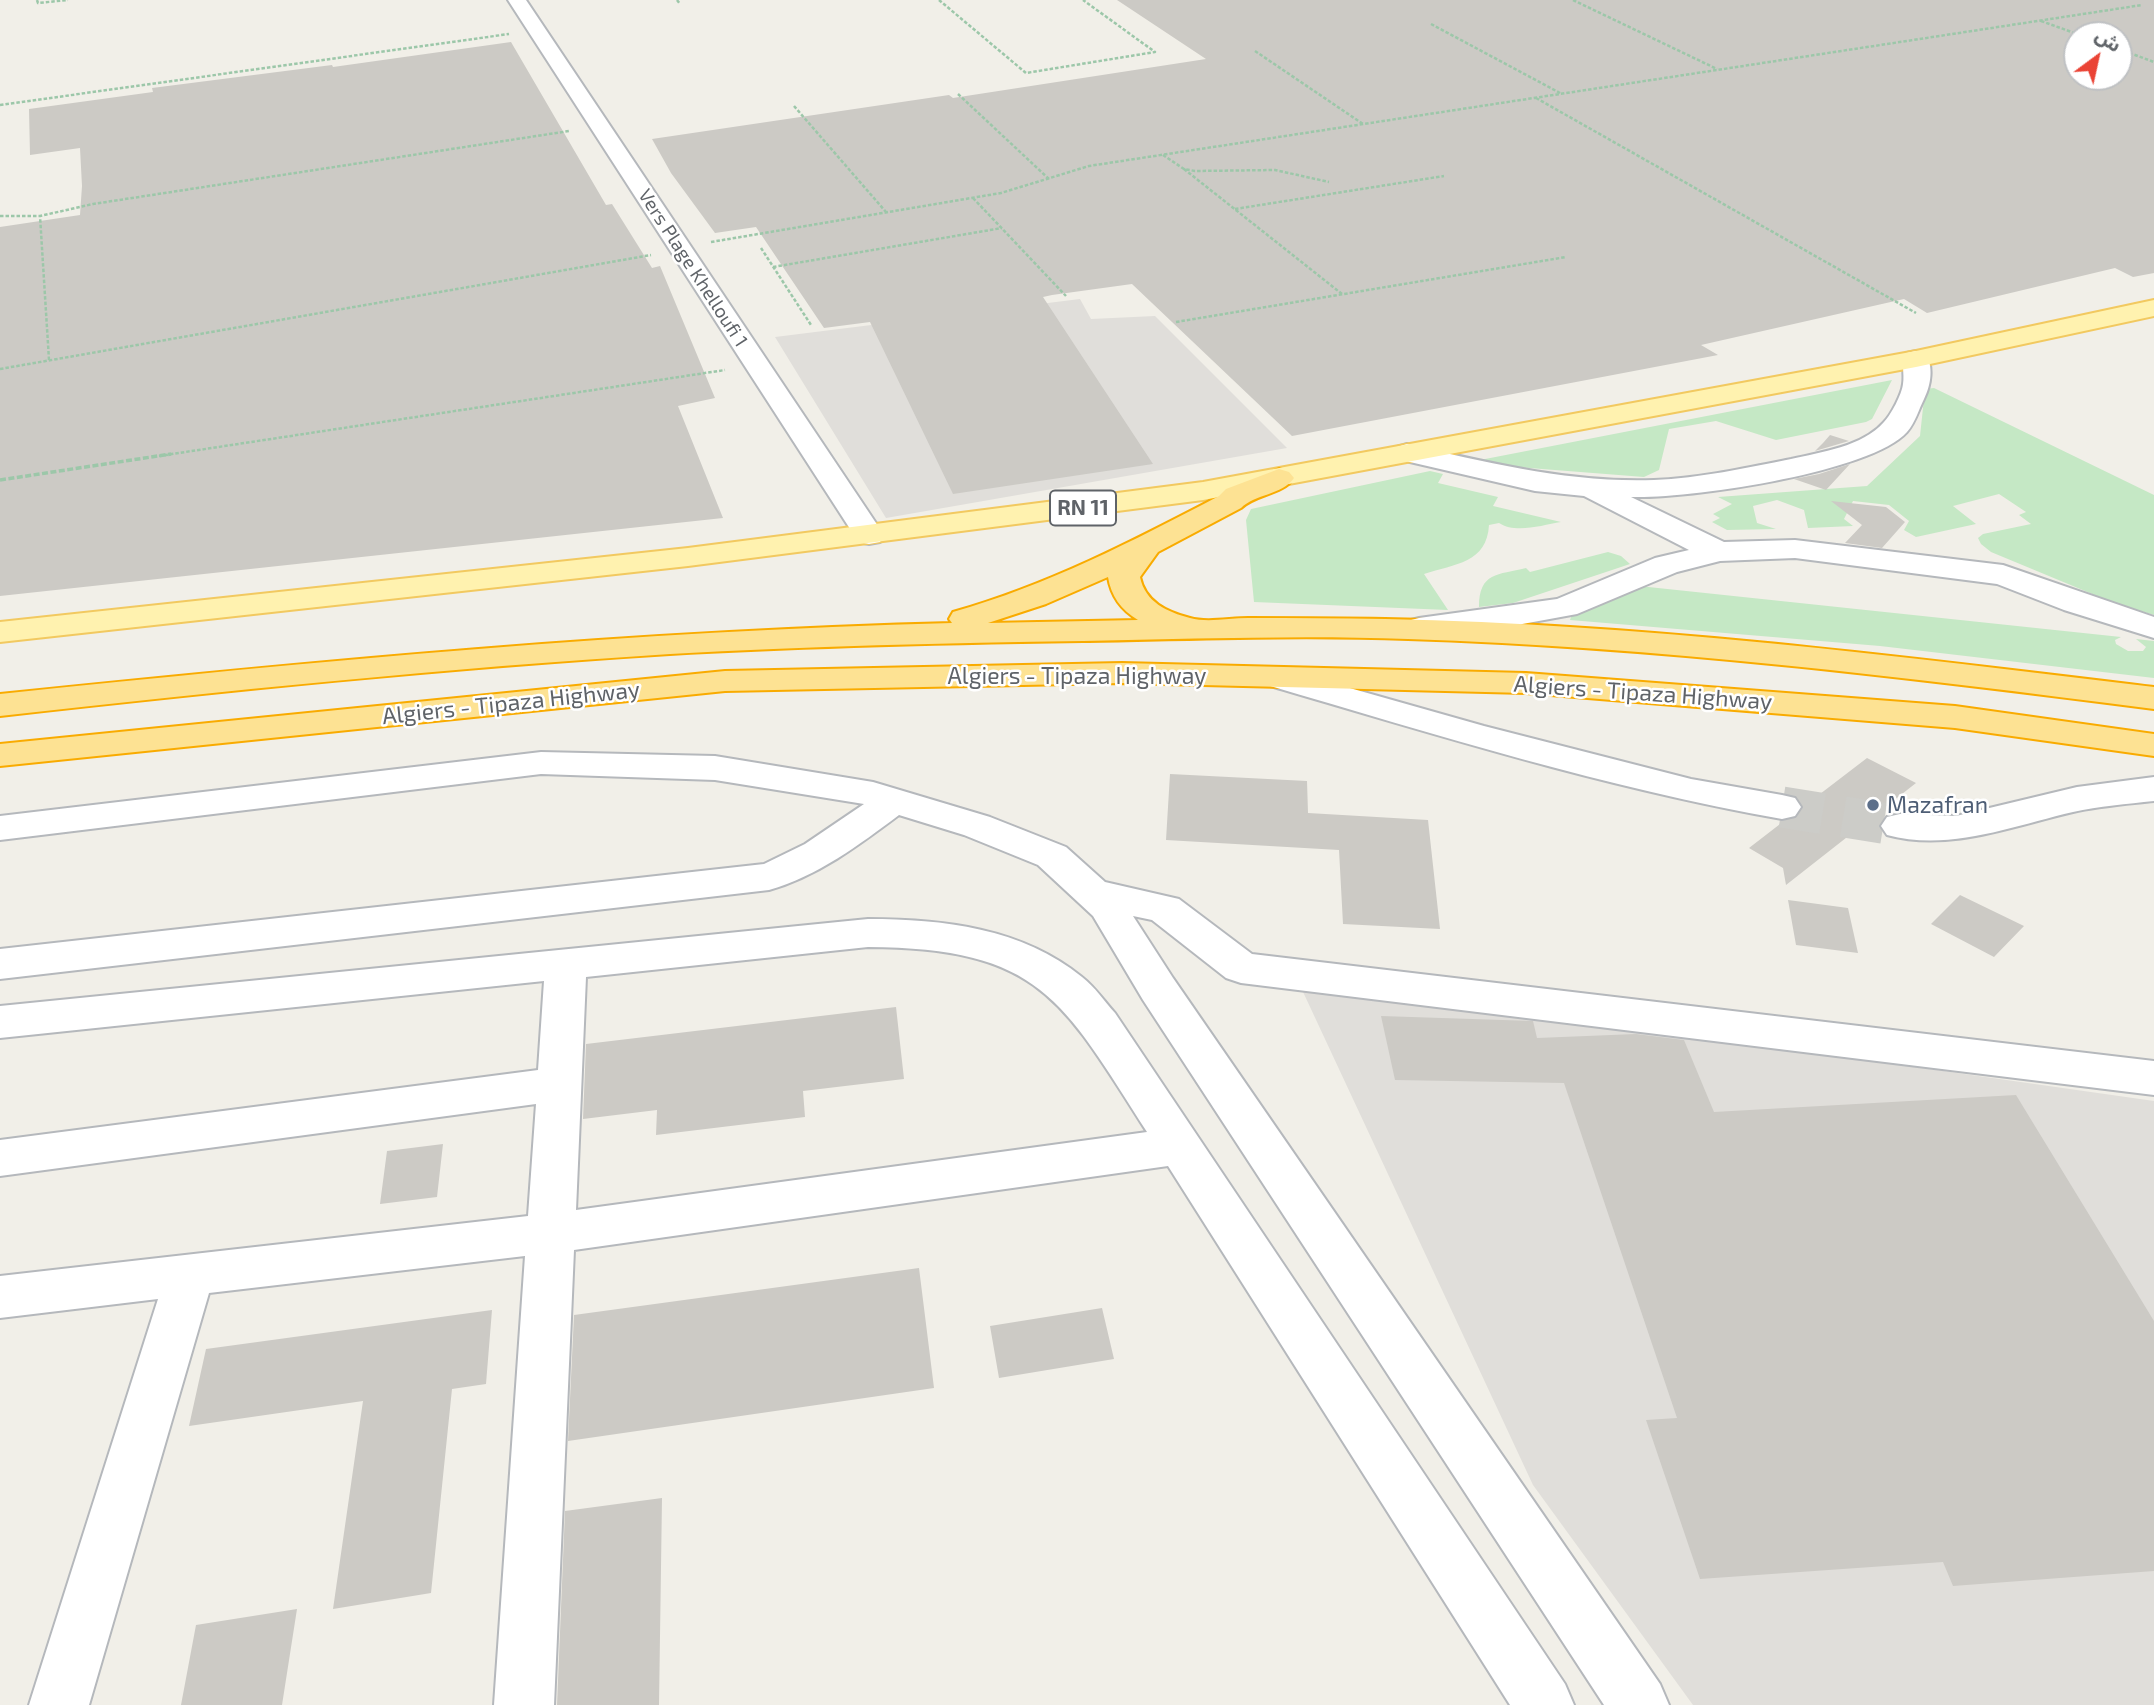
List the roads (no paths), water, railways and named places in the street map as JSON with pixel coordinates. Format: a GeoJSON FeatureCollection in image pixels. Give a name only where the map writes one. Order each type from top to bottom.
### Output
{"type":"FeatureCollection","features":[{"type":"Feature","properties":{"kind":"highway"},"geometry":{"type":"LineString","coordinates":[[909,634],[1029,600],[1145,548],[1230,502],[1237,495],[1279,478]]}},
{"type":"Feature","properties":{"kind":"highway"},"geometry":{"type":"LineString","coordinates":[[1145,548],[1124,577],[1129,597],[1145,610],[1186,628]]}},
{"type":"Feature","properties":{"kind":"highway","name":"Algiers - Tipaza Highway"},"geometry":{"type":"LineString","coordinates":[[0,705],[315,671],[671,644],[909,634],[1186,628],[1406,629],[1627,640],[1950,672],[2154,698]]}},
{"type":"Feature","properties":{"kind":"highway","name":"Algiers - Tipaza Highway"},"geometry":{"type":"LineString","coordinates":[[0,755],[725,681],[1122,673],[1526,683],[1955,717],[2154,745]]}},
{"type":"Feature","properties":{"kind":"highway"},"geometry":{"type":"LineString","coordinates":[[0,771],[44,750]]}},
{"type":"Feature","properties":{"kind":"main road","name":"RN 11"},"geometry":{"type":"LineString","coordinates":[[0,632],[869,535],[1129,502],[1279,478],[1916,359],[2154,308]]}},
{"type":"Feature","properties":{"kind":"street","name":"Vers Plage Khelloufi 1"},"geometry":{"type":"LineString","coordinates":[[517,0],[869,535]]}},
{"type":"Feature","properties":{"kind":"street"},"geometry":{"type":"LineString","coordinates":[[1407,453],[1535,482],[1588,487],[1655,489],[1735,479],[1841,457],[1871,444],[1896,427],[1917,386],[1916,359]]}},
{"type":"Feature","properties":{"kind":"street"},"geometry":{"type":"LineString","coordinates":[[1588,487],[1720,552]]}},
{"type":"Feature","properties":{"kind":"street"},"geometry":{"type":"LineString","coordinates":[[1406,629],[1495,619],[1565,607],[1666,565],[1720,552],[1795,549],[2003,575],[2075,603],[2154,628]]}},
{"type":"Feature","properties":{"kind":"street"},"geometry":{"type":"LineString","coordinates":[[1279,678],[1472,734],[1691,791],[1782,807]]}},
{"type":"Feature","properties":{"kind":"street"},"geometry":{"type":"LineString","coordinates":[[0,828],[541,763],[715,768],[860,790],[978,826],[1052,856],[1107,906],[1174,1012],[1639,1705]]}},
{"type":"Feature","properties":{"kind":"street"},"geometry":{"type":"LineString","coordinates":[[1900,826],[1956,828],[2077,799],[2154,789]]}},
{"type":"Feature","properties":{"kind":"street"},"geometry":{"type":"LineString","coordinates":[[0,964],[769,877],[821,855],[894,800]]}},
{"type":"Feature","properties":{"kind":"street"},"geometry":{"type":"LineString","coordinates":[[1093,893],[1165,909],[1241,968],[2154,1079]]}},
{"type":"Feature","properties":{"kind":"street"},"geometry":{"type":"LineString","coordinates":[[0,1022],[868,933],[924,932],[978,941],[1026,960],[1068,988],[1100,1024],[1544,1705]]}},
{"type":"Feature","properties":{"kind":"street"},"geometry":{"type":"LineString","coordinates":[[524,1705],[566,965]]}},
{"type":"Feature","properties":{"kind":"street"},"geometry":{"type":"LineString","coordinates":[[0,1158],[559,1084]]}},
{"type":"Feature","properties":{"kind":"street"},"geometry":{"type":"LineString","coordinates":[[0,1297],[551,1233],[1180,1146]]}},
{"type":"Feature","properties":{"kind":"street"},"geometry":{"type":"LineString","coordinates":[[59,1705],[190,1274]]}},
{"type":"Feature","properties":{"kind":"tunnel"},"geometry":{"type":"LineString","coordinates":[[1782,807],[1900,826]]}},
{"type":"Feature","properties":{"kind":"place","name":"Mazafran"},"geometry":{"type":"Point","coordinates":[1873,805]}}]}
